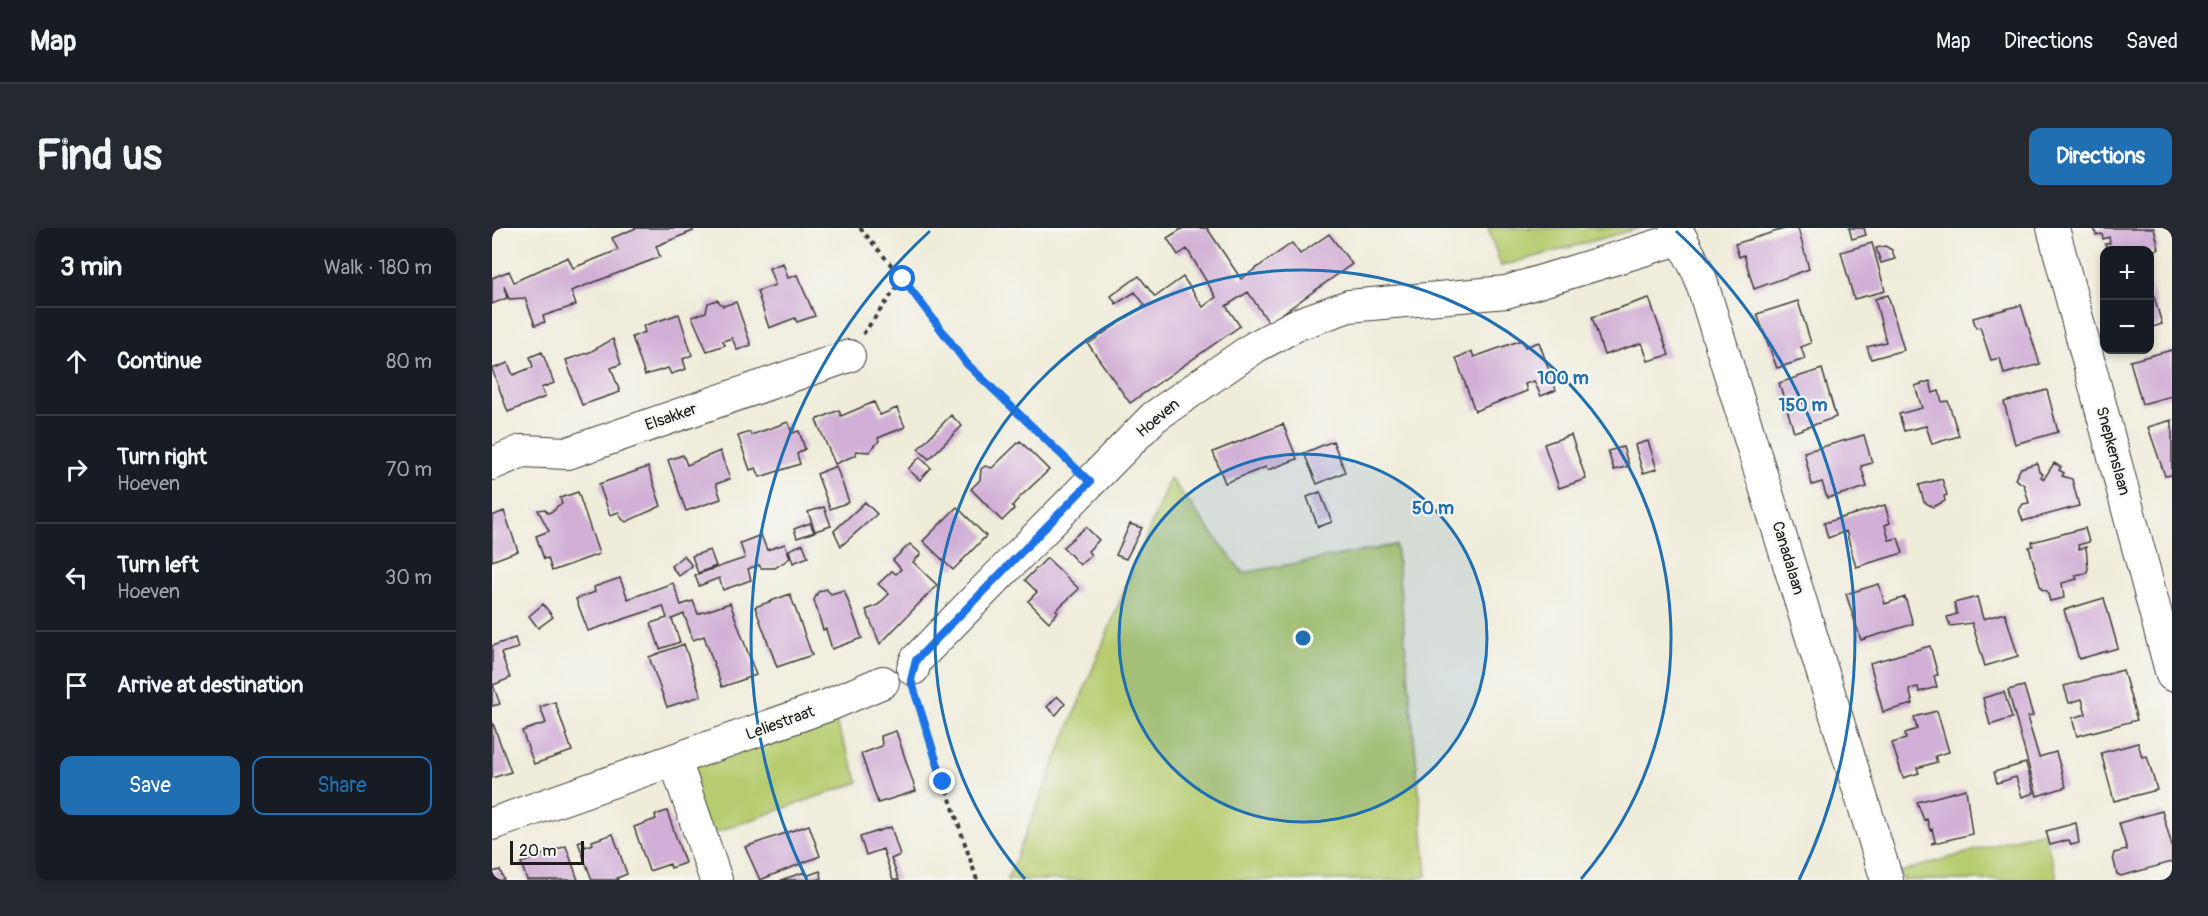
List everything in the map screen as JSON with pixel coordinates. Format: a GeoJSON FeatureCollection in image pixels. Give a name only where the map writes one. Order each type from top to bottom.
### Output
{"type":"FeatureCollection","features":[{"type":"Feature","properties":{"kind":"street","name":"Snepkenslaan"},"geometry":{"type":"LineString","coordinates":[[2053,228],[2172,675]]}},
{"type":"Feature","properties":{"kind":"street","name":"Hoeven"},"geometry":{"type":"LineString","coordinates":[[913,669],[916,660],[1154,417],[1256,347],[1298,324],[1349,306],[1506,292],[1677,233]]}},
{"type":"Feature","properties":{"kind":"street","name":"Canadalaan"},"geometry":{"type":"LineString","coordinates":[[1677,233],[1699,274],[1887,880]]}},
{"type":"Feature","properties":{"kind":"street","name":"Elsakker"},"geometry":{"type":"LineString","coordinates":[[492,464],[522,452],[568,453],[849,356]]}},
{"type":"Feature","properties":{"kind":"street","name":"Leliestraat"},"geometry":{"type":"LineString","coordinates":[[492,824],[829,705],[883,682]]}},
{"type":"Feature","properties":{"kind":"street"},"geometry":{"type":"LineString","coordinates":[[675,760],[716,880]]}},
{"type":"Feature","properties":{"kind":"path"},"geometry":{"type":"LineString","coordinates":[[860,228],[903,279],[967,364],[1090,482]]}},
{"type":"Feature","properties":{"kind":"path"},"geometry":{"type":"LineString","coordinates":[[849,356],[903,279]]}},
{"type":"Feature","properties":{"kind":"path"},"geometry":{"type":"LineString","coordinates":[[913,669],[911,680],[977,880]]}},
{"type":"Feature","properties":{"kind":"green space"},"geometry":{"type":"Polygon","coordinates":[[[1488,228],[1640,228],[1501,266],[1488,228]]]}},
{"type":"Feature","properties":{"kind":"green space"},"geometry":{"type":"Polygon","coordinates":[[[1170,478],[1243,573],[1396,545],[1427,876],[1409,880],[1007,880],[1170,478]]]}},
{"type":"Feature","properties":{"kind":"green space"},"geometry":{"type":"Polygon","coordinates":[[[829,705],[859,782],[702,837],[675,760],[829,705]]]}},
{"type":"Feature","properties":{"kind":"green space"},"geometry":{"type":"Polygon","coordinates":[[[2043,831],[2058,880],[1903,880],[1900,872],[2043,831]]]}},
{"type":"Feature","properties":{"kind":"building"},"geometry":{"type":"Polygon","coordinates":[[[636,228],[692,228],[693,231],[656,246],[660,257],[571,291],[576,305],[543,316],[545,322],[535,325],[525,298],[509,299],[504,286],[507,298],[492,304],[492,278],[509,271],[514,282],[568,257],[573,268],[618,250],[612,238],[636,228]]]}},
{"type":"Feature","properties":{"kind":"building"},"geometry":{"type":"Polygon","coordinates":[[[1183,228],[1207,228],[1241,279],[1292,243],[1300,254],[1329,234],[1352,264],[1269,323],[1248,292],[1226,306],[1240,326],[1130,403],[1088,344],[1145,305],[1135,292],[1116,304],[1111,296],[1139,276],[1155,297],[1183,277],[1203,307],[1216,297],[1187,249],[1178,255],[1167,238],[1183,228]]]}},
{"type":"Feature","properties":{"kind":"building"},"geometry":{"type":"Polygon","coordinates":[[[1787,228],[1798,228],[1809,269],[1754,289],[1744,255],[1739,257],[1735,244],[1787,228]]]}},
{"type":"Feature","properties":{"kind":"building"},"geometry":{"type":"Polygon","coordinates":[[[1849,228],[1864,228],[1866,235],[1852,239],[1849,228]]]}},
{"type":"Feature","properties":{"kind":"building"},"geometry":{"type":"Polygon","coordinates":[[[2094,228],[2154,228],[2159,249],[2154,251],[2154,246],[2106,246],[2105,244],[2110,243],[2109,237],[2103,239],[2102,234],[2096,235],[2094,228]]]}},
{"type":"Feature","properties":{"kind":"building"},"geometry":{"type":"Polygon","coordinates":[[[1872,243],[1885,291],[1854,299],[1841,252],[1872,243]]]}},
{"type":"Feature","properties":{"kind":"building"},"geometry":{"type":"Polygon","coordinates":[[[1885,246],[1892,250],[1895,259],[1881,263],[1876,248],[1885,246]]]}},
{"type":"Feature","properties":{"kind":"building"},"geometry":{"type":"Polygon","coordinates":[[[783,263],[788,278],[797,275],[815,316],[797,322],[795,318],[769,328],[757,291],[775,285],[769,268],[783,263]]]}},
{"type":"Feature","properties":{"kind":"building"},"geometry":{"type":"Polygon","coordinates":[[[1888,295],[1904,350],[1871,359],[1867,347],[1886,342],[1875,299],[1888,295]]]}},
{"type":"Feature","properties":{"kind":"building"},"geometry":{"type":"Polygon","coordinates":[[[2154,297],[2162,324],[2154,327],[2154,297]]]}},
{"type":"Feature","properties":{"kind":"building"},"geometry":{"type":"Polygon","coordinates":[[[1649,298],[1669,355],[1648,361],[1642,343],[1604,355],[1592,317],[1649,298]]]}},
{"type":"Feature","properties":{"kind":"building"},"geometry":{"type":"Polygon","coordinates":[[[717,300],[723,306],[736,302],[751,345],[737,350],[732,338],[723,341],[725,345],[707,351],[692,317],[706,312],[708,303],[717,300]]]}},
{"type":"Feature","properties":{"kind":"building"},"geometry":{"type":"Polygon","coordinates":[[[1798,301],[1811,343],[1801,347],[1805,359],[1777,368],[1757,314],[1798,301]]]}},
{"type":"Feature","properties":{"kind":"building"},"geometry":{"type":"Polygon","coordinates":[[[2021,305],[2040,364],[2004,374],[2000,358],[1991,360],[1980,327],[1976,328],[1973,318],[2021,305]]]}},
{"type":"Feature","properties":{"kind":"building"},"geometry":{"type":"Polygon","coordinates":[[[679,314],[692,355],[683,359],[686,369],[671,374],[668,368],[645,375],[632,337],[645,332],[643,326],[679,314]]]}},
{"type":"Feature","properties":{"kind":"building"},"geometry":{"type":"Polygon","coordinates":[[[613,339],[621,364],[611,368],[620,392],[582,405],[566,360],[590,352],[613,339]]]}},
{"type":"Feature","properties":{"kind":"building"},"geometry":{"type":"Polygon","coordinates":[[[1522,340],[1525,347],[1539,342],[1556,390],[1541,396],[1534,381],[1525,384],[1527,391],[1475,411],[1456,358],[1472,352],[1474,357],[1522,340]]]}},
{"type":"Feature","properties":{"kind":"building"},"geometry":{"type":"Polygon","coordinates":[[[2172,350],[2172,396],[2142,404],[2130,361],[2172,350]]]}},
{"type":"Feature","properties":{"kind":"building"},"geometry":{"type":"Polygon","coordinates":[[[542,352],[554,383],[541,388],[545,397],[508,412],[492,369],[508,363],[513,375],[533,367],[530,357],[542,352]]]}},
{"type":"Feature","properties":{"kind":"building"},"geometry":{"type":"Polygon","coordinates":[[[1822,369],[1836,417],[1794,432],[1779,383],[1822,369]]]}},
{"type":"Feature","properties":{"kind":"building"},"geometry":{"type":"Polygon","coordinates":[[[1930,381],[1933,393],[1939,391],[1942,402],[1948,401],[1959,436],[1932,444],[1926,426],[1904,431],[1899,414],[1922,408],[1915,386],[1930,381]]]}},
{"type":"Feature","properties":{"kind":"building"},"geometry":{"type":"Polygon","coordinates":[[[2047,390],[2058,432],[2015,444],[2004,402],[2047,390]]]}},
{"type":"Feature","properties":{"kind":"building"},"geometry":{"type":"Polygon","coordinates":[[[874,402],[880,415],[897,408],[905,427],[878,438],[879,441],[869,452],[856,451],[856,455],[835,464],[816,420],[839,410],[841,416],[874,402]]]}},
{"type":"Feature","properties":{"kind":"building"},"geometry":{"type":"Polygon","coordinates":[[[951,415],[962,426],[929,459],[918,449],[951,415]]]}},
{"type":"Feature","properties":{"kind":"building"},"geometry":{"type":"Polygon","coordinates":[[[2172,420],[2172,475],[2165,476],[2148,427],[2172,420]]]}},
{"type":"Feature","properties":{"kind":"building"},"geometry":{"type":"Polygon","coordinates":[[[788,422],[792,433],[799,431],[805,449],[797,454],[800,464],[760,477],[756,468],[750,470],[738,436],[750,432],[751,435],[788,422]]]}},
{"type":"Feature","properties":{"kind":"building"},"geometry":{"type":"Polygon","coordinates":[[[1283,424],[1297,459],[1268,470],[1266,467],[1225,483],[1213,452],[1283,424]]]}},
{"type":"Feature","properties":{"kind":"building"},"geometry":{"type":"Polygon","coordinates":[[[1571,435],[1586,479],[1559,488],[1544,444],[1571,435]]]}},
{"type":"Feature","properties":{"kind":"building"},"geometry":{"type":"Polygon","coordinates":[[[1864,435],[1872,463],[1861,466],[1867,487],[1827,498],[1822,482],[1812,485],[1804,452],[1864,435]]]}},
{"type":"Feature","properties":{"kind":"building"},"geometry":{"type":"Polygon","coordinates":[[[1020,441],[1049,470],[1019,498],[1012,506],[1014,509],[1002,521],[971,489],[980,480],[981,469],[985,466],[992,468],[1020,441]]]}},
{"type":"Feature","properties":{"kind":"building"},"geometry":{"type":"Polygon","coordinates":[[[1333,441],[1345,472],[1317,484],[1304,453],[1333,441]]]}},
{"type":"Feature","properties":{"kind":"building"},"geometry":{"type":"Polygon","coordinates":[[[1648,441],[1657,469],[1643,473],[1635,445],[1648,441]]]}},
{"type":"Feature","properties":{"kind":"building"},"geometry":{"type":"Polygon","coordinates":[[[1623,447],[1629,466],[1614,470],[1608,451],[1623,447]]]}},
{"type":"Feature","properties":{"kind":"building"},"geometry":{"type":"Polygon","coordinates":[[[720,451],[730,479],[716,484],[721,499],[686,511],[668,460],[683,455],[687,465],[720,451]]]}},
{"type":"Feature","properties":{"kind":"building"},"geometry":{"type":"Polygon","coordinates":[[[920,457],[931,468],[920,480],[908,469],[920,457]]]}},
{"type":"Feature","properties":{"kind":"building"},"geometry":{"type":"Polygon","coordinates":[[[2037,463],[2039,472],[2043,474],[2041,477],[2044,479],[2054,463],[2061,467],[2059,470],[2064,473],[2062,476],[2072,479],[2079,506],[2023,521],[2019,510],[2023,504],[2029,503],[2024,485],[2015,479],[2021,468],[2037,463]]]}},
{"type":"Feature","properties":{"kind":"building"},"geometry":{"type":"Polygon","coordinates":[[[836,466],[849,502],[830,509],[817,474],[836,466]]]}},
{"type":"Feature","properties":{"kind":"building"},"geometry":{"type":"Polygon","coordinates":[[[648,467],[661,506],[626,522],[619,512],[610,515],[599,484],[648,467]]]}},
{"type":"Feature","properties":{"kind":"building"},"geometry":{"type":"Polygon","coordinates":[[[1942,479],[1947,495],[1944,496],[1945,501],[1933,507],[1924,502],[1919,485],[1942,479]]]}},
{"type":"Feature","properties":{"kind":"building"},"geometry":{"type":"Polygon","coordinates":[[[578,492],[599,554],[552,571],[548,558],[544,559],[536,536],[549,531],[538,510],[545,509],[548,513],[555,510],[562,504],[560,498],[578,492]]]}},
{"type":"Feature","properties":{"kind":"building"},"geometry":{"type":"Polygon","coordinates":[[[1320,492],[1332,522],[1318,527],[1307,497],[1320,492]]]}},
{"type":"Feature","properties":{"kind":"building"},"geometry":{"type":"Polygon","coordinates":[[[865,502],[877,514],[841,546],[834,531],[865,502]]]}},
{"type":"Feature","properties":{"kind":"building"},"geometry":{"type":"Polygon","coordinates":[[[1885,505],[1890,523],[1885,525],[1889,540],[1898,538],[1903,553],[1856,567],[1846,531],[1828,538],[1824,523],[1885,505]]]}},
{"type":"Feature","properties":{"kind":"building"},"geometry":{"type":"Polygon","coordinates":[[[824,507],[831,526],[815,531],[808,512],[824,507]]]}},
{"type":"Feature","properties":{"kind":"building"},"geometry":{"type":"Polygon","coordinates":[[[957,507],[986,536],[953,570],[923,541],[957,507]]]}},
{"type":"Feature","properties":{"kind":"building"},"geometry":{"type":"Polygon","coordinates":[[[504,511],[518,551],[492,561],[492,516],[504,511]]]}},
{"type":"Feature","properties":{"kind":"building"},"geometry":{"type":"Polygon","coordinates":[[[810,523],[814,532],[797,538],[794,529],[810,523]]]}},
{"type":"Feature","properties":{"kind":"building"},"geometry":{"type":"Polygon","coordinates":[[[1130,524],[1142,528],[1126,559],[1116,555],[1130,524]]]}},
{"type":"Feature","properties":{"kind":"building"},"geometry":{"type":"Polygon","coordinates":[[[1086,527],[1099,540],[1088,551],[1091,555],[1080,565],[1063,547],[1086,527]]]}},
{"type":"Feature","properties":{"kind":"building"},"geometry":{"type":"Polygon","coordinates":[[[2085,528],[2089,542],[2078,545],[2079,549],[2086,547],[2088,569],[2086,573],[2075,575],[2077,579],[2062,583],[2064,598],[2050,601],[2047,591],[2041,589],[2029,547],[2033,546],[2032,542],[2085,528]]]}},
{"type":"Feature","properties":{"kind":"building"},"geometry":{"type":"Polygon","coordinates":[[[761,535],[767,550],[785,544],[790,558],[775,568],[761,568],[759,565],[748,569],[751,580],[723,590],[719,578],[699,586],[695,575],[745,558],[740,543],[761,535]]]}},
{"type":"Feature","properties":{"kind":"building"},"geometry":{"type":"Polygon","coordinates":[[[803,544],[808,557],[793,563],[789,550],[803,544]]]}},
{"type":"Feature","properties":{"kind":"building"},"geometry":{"type":"Polygon","coordinates":[[[910,544],[921,554],[913,562],[937,585],[880,644],[866,610],[878,605],[889,594],[878,584],[892,571],[896,574],[901,569],[893,560],[910,544]]]}},
{"type":"Feature","properties":{"kind":"building"},"geometry":{"type":"Polygon","coordinates":[[[710,550],[716,566],[698,573],[692,556],[710,550]]]}},
{"type":"Feature","properties":{"kind":"building"},"geometry":{"type":"Polygon","coordinates":[[[684,555],[692,566],[679,576],[671,566],[684,555]]]}},
{"type":"Feature","properties":{"kind":"building"},"geometry":{"type":"Polygon","coordinates":[[[1047,558],[1079,589],[1056,610],[1058,612],[1049,622],[1028,601],[1037,592],[1025,580],[1047,558]]]}},
{"type":"Feature","properties":{"kind":"building"},"geometry":{"type":"Polygon","coordinates":[[[620,578],[628,599],[673,583],[681,605],[693,601],[698,614],[730,603],[756,675],[722,687],[704,636],[693,640],[684,614],[672,619],[680,642],[660,649],[651,623],[667,618],[663,606],[588,631],[576,599],[595,592],[594,587],[620,578]]]}},
{"type":"Feature","properties":{"kind":"building"},"geometry":{"type":"Polygon","coordinates":[[[1879,584],[1885,604],[1905,597],[1913,624],[1861,640],[1846,594],[1879,584]]]}},
{"type":"Feature","properties":{"kind":"building"},"geometry":{"type":"Polygon","coordinates":[[[826,589],[831,594],[844,590],[862,638],[832,649],[826,629],[823,630],[814,600],[818,592],[826,589]]]}},
{"type":"Feature","properties":{"kind":"building"},"geometry":{"type":"Polygon","coordinates":[[[790,594],[812,655],[777,667],[755,607],[790,594]]]}},
{"type":"Feature","properties":{"kind":"building"},"geometry":{"type":"Polygon","coordinates":[[[1977,597],[1983,619],[2005,613],[2018,656],[1985,666],[1972,623],[1950,626],[1947,617],[1957,614],[1954,603],[1977,597]]]}},
{"type":"Feature","properties":{"kind":"building"},"geometry":{"type":"Polygon","coordinates":[[[2104,598],[2118,648],[2079,659],[2064,610],[2104,598]]]}},
{"type":"Feature","properties":{"kind":"building"},"geometry":{"type":"Polygon","coordinates":[[[543,604],[553,617],[538,628],[529,616],[543,604]]]}},
{"type":"Feature","properties":{"kind":"building"},"geometry":{"type":"Polygon","coordinates":[[[515,638],[518,648],[501,653],[510,678],[493,685],[500,704],[492,706],[492,646],[515,638]]]}},
{"type":"Feature","properties":{"kind":"building"},"geometry":{"type":"Polygon","coordinates":[[[684,644],[701,696],[667,707],[649,657],[684,644]]]}},
{"type":"Feature","properties":{"kind":"building"},"geometry":{"type":"Polygon","coordinates":[[[1930,646],[1938,675],[1934,676],[1937,687],[1919,692],[1918,687],[1909,689],[1913,704],[1883,712],[1870,663],[1930,646]]]}},
{"type":"Feature","properties":{"kind":"building"},"geometry":{"type":"Polygon","coordinates":[[[2123,670],[2137,720],[2077,736],[2072,718],[2086,714],[2082,699],[2069,703],[2064,686],[2123,670]]]}},
{"type":"Feature","properties":{"kind":"building"},"geometry":{"type":"Polygon","coordinates":[[[2024,686],[2033,716],[2027,717],[2039,757],[2056,752],[2066,787],[2037,796],[2008,690],[2024,686]]]}},
{"type":"Feature","properties":{"kind":"building"},"geometry":{"type":"Polygon","coordinates":[[[2004,692],[2012,718],[1990,725],[1983,698],[2004,692]]]}},
{"type":"Feature","properties":{"kind":"building"},"geometry":{"type":"Polygon","coordinates":[[[1057,696],[1065,704],[1056,715],[1047,707],[1057,696]]]}},
{"type":"Feature","properties":{"kind":"building"},"geometry":{"type":"Polygon","coordinates":[[[555,702],[572,751],[534,764],[522,731],[546,723],[540,707],[555,702]]]}},
{"type":"Feature","properties":{"kind":"building"},"geometry":{"type":"Polygon","coordinates":[[[1937,711],[1949,752],[1935,756],[1937,762],[1917,768],[1919,773],[1903,778],[1892,743],[1906,739],[1905,733],[1917,729],[1914,717],[1937,711]]]}},
{"type":"Feature","properties":{"kind":"building"},"geometry":{"type":"Polygon","coordinates":[[[492,721],[511,772],[492,778],[492,721]]]}},
{"type":"Feature","properties":{"kind":"building"},"geometry":{"type":"Polygon","coordinates":[[[896,731],[916,791],[878,803],[861,754],[882,746],[881,736],[896,731]]]}},
{"type":"Feature","properties":{"kind":"building"},"geometry":{"type":"Polygon","coordinates":[[[2138,743],[2142,757],[2147,756],[2157,790],[2114,801],[2101,753],[2138,743]]]}},
{"type":"Feature","properties":{"kind":"building"},"geometry":{"type":"Polygon","coordinates":[[[2026,763],[2034,793],[2022,797],[2016,777],[1997,783],[1994,772],[2026,763]]]}},
{"type":"Feature","properties":{"kind":"building"},"geometry":{"type":"Polygon","coordinates":[[[1966,789],[1972,834],[1931,844],[1935,841],[1932,829],[1930,830],[1927,819],[1924,820],[1917,802],[1966,789]]]}},
{"type":"Feature","properties":{"kind":"building"},"geometry":{"type":"Polygon","coordinates":[[[667,811],[685,863],[671,868],[670,864],[649,871],[634,827],[656,819],[655,815],[667,811]]]}},
{"type":"Feature","properties":{"kind":"building"},"geometry":{"type":"Polygon","coordinates":[[[2162,811],[2172,846],[2172,862],[2121,876],[2117,874],[2114,853],[2127,850],[2119,823],[2162,811]]]}},
{"type":"Feature","properties":{"kind":"building"},"geometry":{"type":"Polygon","coordinates":[[[2076,823],[2079,843],[2071,845],[2069,840],[2050,845],[2046,831],[2076,823]]]}},
{"type":"Feature","properties":{"kind":"building"},"geometry":{"type":"Polygon","coordinates":[[[809,825],[820,856],[760,880],[745,847],[809,825]]]}},
{"type":"Feature","properties":{"kind":"building"},"geometry":{"type":"Polygon","coordinates":[[[891,827],[900,855],[891,859],[899,880],[893,880],[883,849],[866,855],[860,837],[891,827]]]}},
{"type":"Feature","properties":{"kind":"building"},"geometry":{"type":"Polygon","coordinates":[[[613,834],[627,874],[617,878],[618,880],[592,880],[578,842],[583,840],[585,847],[593,844],[592,841],[613,834]]]}},
{"type":"Feature","properties":{"kind":"building"},"geometry":{"type":"Polygon","coordinates":[[[566,846],[578,880],[527,880],[521,863],[566,846]]]}},
{"type":"Feature","properties":{"kind":"building"},"geometry":{"type":"Polygon","coordinates":[[[500,870],[504,880],[492,880],[492,872],[500,870]]]}},
{"type":"Feature","properties":{"kind":"building"},"geometry":{"type":"Polygon","coordinates":[[[820,871],[822,878],[817,880],[781,880],[805,872],[806,876],[820,871]]]}},
{"type":"Feature","properties":{"kind":"route"},"geometry":{"type":"LineString","coordinates":[[903,279],[967,364],[1090,482],[916,660],[911,680],[943,782]]}}]}
